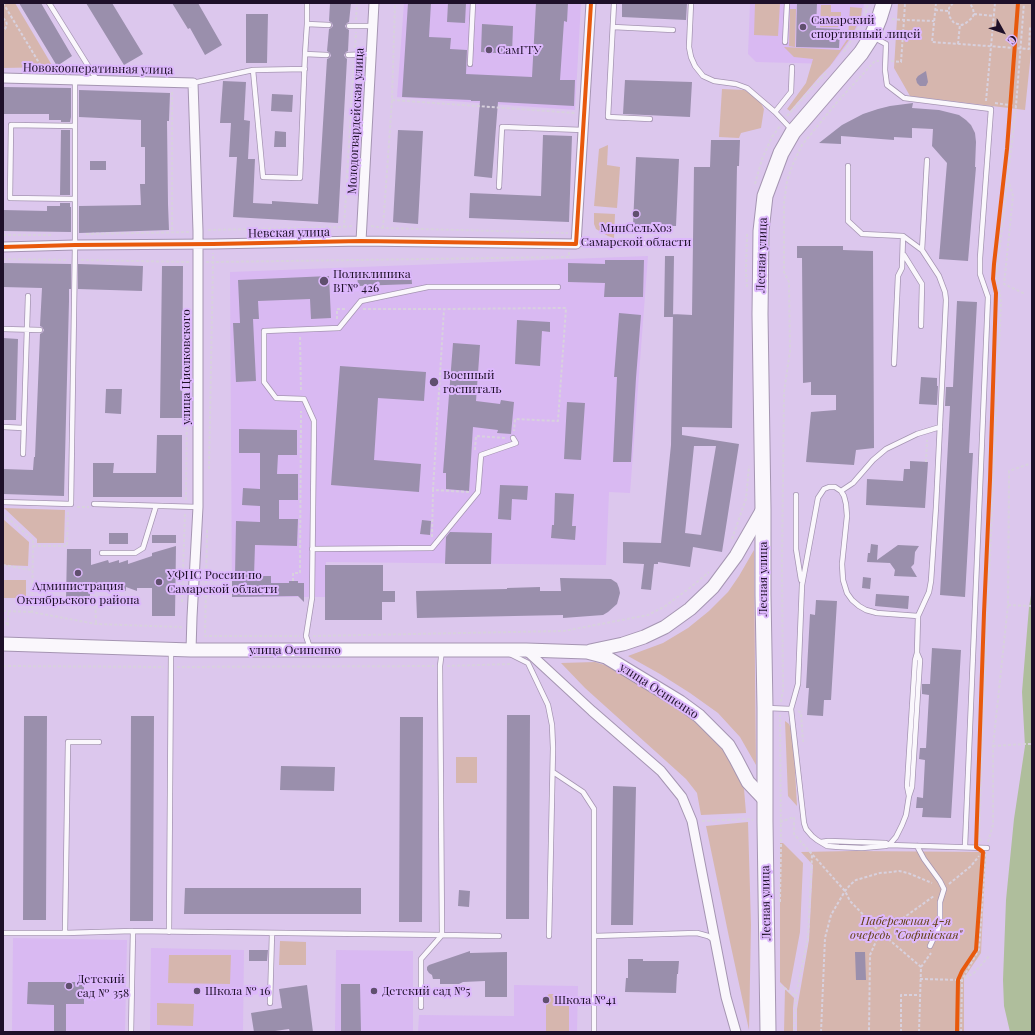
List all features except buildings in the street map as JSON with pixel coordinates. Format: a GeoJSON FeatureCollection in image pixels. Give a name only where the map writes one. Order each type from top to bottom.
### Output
{"type":"FeatureCollection","features":[{"type":"Feature","properties":{"kind":"main road","name":"Лесная улица"},"geometry":{"type":"LineString","coordinates":[[768,1032],[760,314],[761,231],[765,196],[781,153],[788,127],[860,53],[872,36],[884,3]]}},
{"type":"Feature","properties":{"kind":"main road","name":"улица Осипенко"},"geometry":{"type":"LineString","coordinates":[[587,652],[623,644],[644,637],[665,627],[690,609],[713,587],[736,556],[763,509]]}},
{"type":"Feature","properties":{"kind":"main road","name":"улица Осипенко"},"geometry":{"type":"LineString","coordinates":[[3,644],[191,650],[526,650],[587,652],[606,657],[680,702],[698,716],[728,745],[748,782],[765,800]]}},
{"type":"Feature","properties":{"kind":"street","name":"Молодогвардейская улица"},"geometry":{"type":"LineString","coordinates":[[361,241],[374,3]]}},
{"type":"Feature","properties":{"kind":"street"},"geometry":{"type":"LineString","coordinates":[[573,244],[580,130],[592,3]]}},
{"type":"Feature","properties":{"kind":"street","name":"Новокооперативная улица"},"geometry":{"type":"LineString","coordinates":[[3,78],[193,83]]}},
{"type":"Feature","properties":{"kind":"street","name":"улица Циолковского"},"geometry":{"type":"LineString","coordinates":[[191,650],[198,507],[198,231],[193,83]]}},
{"type":"Feature","properties":{"kind":"street","name":"Невская улица"},"geometry":{"type":"LineString","coordinates":[[3,247],[361,241],[573,244]]}},
{"type":"Feature","properties":{"kind":"street"},"geometry":{"type":"LineString","coordinates":[[526,650],[592,711],[661,771],[682,797],[692,821],[726,997],[736,1032]]}},
{"type":"Feature","properties":{"kind":"lane"},"geometry":{"type":"LineString","coordinates":[[49,3],[97,81]]}},
{"type":"Feature","properties":{"kind":"lane"},"geometry":{"type":"LineString","coordinates":[[253,70],[262,177],[300,178],[307,3]]}},
{"type":"Feature","properties":{"kind":"lane"},"geometry":{"type":"LineString","coordinates":[[470,64],[473,3]]}},
{"type":"Feature","properties":{"kind":"lane"},"geometry":{"type":"LineString","coordinates":[[614,3],[608,117],[650,119]]}},
{"type":"Feature","properties":{"kind":"lane"},"geometry":{"type":"LineString","coordinates":[[691,3],[689,47],[695,66],[703,76],[714,81],[736,84],[747,88],[775,112],[788,127]]}},
{"type":"Feature","properties":{"kind":"lane"},"geometry":{"type":"LineString","coordinates":[[784,42],[787,3]]}},
{"type":"Feature","properties":{"kind":"lane"},"geometry":{"type":"LineString","coordinates":[[307,24],[329,25]]}},
{"type":"Feature","properties":{"kind":"lane"},"geometry":{"type":"LineString","coordinates":[[349,26],[373,26]]}},
{"type":"Feature","properties":{"kind":"lane"},"geometry":{"type":"LineString","coordinates":[[613,27],[673,30]]}},
{"type":"Feature","properties":{"kind":"lane"},"geometry":{"type":"LineString","coordinates":[[872,36],[886,44],[885,70],[887,85],[904,98],[991,109],[980,258],[980,274],[988,297],[965,846]]}},
{"type":"Feature","properties":{"kind":"lane"},"geometry":{"type":"LineString","coordinates":[[305,54],[327,55]]}},
{"type":"Feature","properties":{"kind":"lane"},"geometry":{"type":"LineString","coordinates":[[348,55],[372,54]]}},
{"type":"Feature","properties":{"kind":"lane"},"geometry":{"type":"LineString","coordinates":[[775,112],[791,92],[792,67]]}},
{"type":"Feature","properties":{"kind":"lane"},"geometry":{"type":"LineString","coordinates":[[193,83],[253,70],[305,69]]}},
{"type":"Feature","properties":{"kind":"lane"},"geometry":{"type":"LineString","coordinates":[[3,502],[71,504],[75,260],[75,80]]}},
{"type":"Feature","properties":{"kind":"lane"},"geometry":{"type":"LineString","coordinates":[[75,126],[11,125],[10,191],[10,198],[75,199]]}},
{"type":"Feature","properties":{"kind":"lane"},"geometry":{"type":"LineString","coordinates":[[498,187],[502,127],[580,130]]}},
{"type":"Feature","properties":{"kind":"lane"},"geometry":{"type":"LineString","coordinates":[[922,250],[927,160]]}},
{"type":"Feature","properties":{"kind":"lane"},"geometry":{"type":"LineString","coordinates":[[848,166],[848,221],[862,234],[903,236],[922,250],[939,276],[945,292],[946,300],[931,581],[929,592],[918,616],[917,652],[920,660],[912,787],[906,815],[896,837],[889,845]]}},
{"type":"Feature","properties":{"kind":"lane"},"geometry":{"type":"LineString","coordinates":[[894,364],[898,276],[902,268],[903,236]]}},
{"type":"Feature","properties":{"kind":"lane"},"geometry":{"type":"LineString","coordinates":[[573,244],[656,243]]}},
{"type":"Feature","properties":{"kind":"lane"},"geometry":{"type":"LineString","coordinates":[[903,254],[922,284],[921,326]]}},
{"type":"Feature","properties":{"kind":"lane"},"geometry":{"type":"LineString","coordinates":[[311,650],[306,636],[312,598],[314,421],[304,399],[276,398],[264,382],[264,332],[339,328],[361,301],[428,287],[558,287]]}},
{"type":"Feature","properties":{"kind":"lane"},"geometry":{"type":"LineString","coordinates":[[23,454],[28,296]]}},
{"type":"Feature","properties":{"kind":"lane"},"geometry":{"type":"LineString","coordinates":[[3,329],[40,330]]}},
{"type":"Feature","properties":{"kind":"lane"},"geometry":{"type":"LineString","coordinates":[[68,331],[73,332]]}},
{"type":"Feature","properties":{"kind":"lane"},"geometry":{"type":"LineString","coordinates":[[3,427],[23,428]]}},
{"type":"Feature","properties":{"kind":"lane"},"geometry":{"type":"LineString","coordinates":[[841,491],[853,483],[873,460],[886,449],[916,434],[940,428]]}},
{"type":"Feature","properties":{"kind":"lane"},"geometry":{"type":"LineString","coordinates":[[312,549],[432,548],[478,492],[481,455],[516,443],[513,438]]}},
{"type":"Feature","properties":{"kind":"lane"},"geometry":{"type":"LineString","coordinates":[[918,616],[877,613],[866,610],[852,600],[847,593],[843,580],[842,564],[847,516],[844,496],[841,491],[835,488],[829,487],[824,489],[818,498],[802,585],[798,684],[791,709],[804,823],[806,829],[812,836],[821,842],[886,843],[889,845],[965,846],[987,848]]}},
{"type":"Feature","properties":{"kind":"lane"},"geometry":{"type":"LineString","coordinates":[[796,495],[796,549],[802,585]]}},
{"type":"Feature","properties":{"kind":"lane"},"geometry":{"type":"LineString","coordinates":[[94,504],[198,507]]}},
{"type":"Feature","properties":{"kind":"lane"},"geometry":{"type":"LineString","coordinates":[[102,553],[135,553],[143,548],[156,506]]}},
{"type":"Feature","properties":{"kind":"lane"},"geometry":{"type":"LineString","coordinates":[[169,932],[171,649]]}},
{"type":"Feature","properties":{"kind":"lane"},"geometry":{"type":"LineString","coordinates":[[421,1007],[421,959],[442,935],[440,666],[442,650]]}},
{"type":"Feature","properties":{"kind":"lane"},"geometry":{"type":"LineString","coordinates":[[503,650],[528,664],[548,705],[552,725],[553,772],[549,936]]}},
{"type":"Feature","properties":{"kind":"lane"},"geometry":{"type":"LineString","coordinates":[[765,708],[791,709]]}},
{"type":"Feature","properties":{"kind":"lane"},"geometry":{"type":"LineString","coordinates":[[66,934],[68,742],[99,742]]}},
{"type":"Feature","properties":{"kind":"lane"},"geometry":{"type":"LineString","coordinates":[[553,772],[583,792],[594,809],[594,1032]]}},
{"type":"Feature","properties":{"kind":"lane"},"geometry":{"type":"LineString","coordinates":[[917,846],[944,889],[940,902],[940,920],[932,948]]}},
{"type":"Feature","properties":{"kind":"lane"},"geometry":{"type":"LineString","coordinates":[[3,933],[66,934],[133,931],[499,936]]}},
{"type":"Feature","properties":{"kind":"lane"},"geometry":{"type":"LineString","coordinates":[[131,1032],[133,931]]}},
{"type":"Feature","properties":{"kind":"lane"},"geometry":{"type":"LineString","coordinates":[[270,1003],[272,933]]}},
{"type":"Feature","properties":{"kind":"lane"},"geometry":{"type":"LineString","coordinates":[[594,936],[697,933],[708,936],[715,941]]}},
{"type":"Feature","properties":{"kind":"path"},"geometry":{"type":"LineString","coordinates":[[3,3],[41,66]]}},
{"type":"Feature","properties":{"kind":"path"},"geometry":{"type":"LineString","coordinates":[[3,235],[344,227],[357,3]]}},
{"type":"Feature","properties":{"kind":"path"},"geometry":{"type":"LineString","coordinates":[[3,259],[213,262],[569,257],[573,244],[571,233],[383,228],[392,100],[395,3]]}},
{"type":"Feature","properties":{"kind":"path"},"geometry":{"type":"LineString","coordinates":[[844,52],[865,17],[868,3]]}},
{"type":"Feature","properties":{"kind":"path"},"geometry":{"type":"LineString","coordinates":[[780,906],[780,725],[783,691],[782,566],[784,392],[790,351],[789,282],[784,272],[784,203],[787,181],[802,145],[838,101],[875,61],[901,62],[905,3]]}},
{"type":"Feature","properties":{"kind":"path"},"geometry":{"type":"LineString","coordinates":[[936,3],[932,42],[1029,49],[1030,27]]}},
{"type":"Feature","properties":{"kind":"path"},"geometry":{"type":"LineString","coordinates":[[953,3],[949,11],[949,16],[954,23],[960,24],[970,21],[974,14],[970,3]]}},
{"type":"Feature","properties":{"kind":"path"},"geometry":{"type":"LineString","coordinates":[[995,3],[985,102],[1016,106]]}},
{"type":"Feature","properties":{"kind":"path"},"geometry":{"type":"LineString","coordinates":[[987,848],[979,838],[983,706],[1001,302],[997,272],[1016,106],[1024,3]]}},
{"type":"Feature","properties":{"kind":"path"},"geometry":{"type":"LineString","coordinates":[[935,10],[949,11]]}},
{"type":"Feature","properties":{"kind":"path"},"geometry":{"type":"LineString","coordinates":[[974,14],[994,16]]}},
{"type":"Feature","properties":{"kind":"path"},"geometry":{"type":"LineString","coordinates":[[3,18],[6,22],[6,27],[3,30]]}},
{"type":"Feature","properties":{"kind":"path"},"geometry":{"type":"LineString","coordinates":[[6,22],[12,18]]}},
{"type":"Feature","properties":{"kind":"path"},"geometry":{"type":"LineString","coordinates":[[890,19],[934,21]]}},
{"type":"Feature","properties":{"kind":"path"},"geometry":{"type":"LineString","coordinates":[[958,44],[960,24]]}},
{"type":"Feature","properties":{"kind":"path"},"geometry":{"type":"LineString","coordinates":[[1014,55],[1015,40]]}},
{"type":"Feature","properties":{"kind":"path"},"geometry":{"type":"LineString","coordinates":[[755,186],[762,159],[772,137],[788,127],[820,78],[831,68]]}},
{"type":"Feature","properties":{"kind":"path"},"geometry":{"type":"LineString","coordinates":[[172,86],[172,232]]}},
{"type":"Feature","properties":{"kind":"path"},"geometry":{"type":"LineString","coordinates":[[1010,112],[1011,98]]}},
{"type":"Feature","properties":{"kind":"path"},"geometry":{"type":"LineString","coordinates":[[392,100],[578,113],[580,130]]}},
{"type":"Feature","properties":{"kind":"path"},"geometry":{"type":"LineString","coordinates":[[996,300],[993,279],[994,264],[1009,120]]}},
{"type":"Feature","properties":{"kind":"path"},"geometry":{"type":"LineString","coordinates":[[1007,178],[1013,196],[1004,284],[1025,294]]}},
{"type":"Feature","properties":{"kind":"path"},"geometry":{"type":"LineString","coordinates":[[747,234],[747,294]]}},
{"type":"Feature","properties":{"kind":"path"},"geometry":{"type":"LineString","coordinates":[[208,476],[213,262]]}},
{"type":"Feature","properties":{"kind":"path"},"geometry":{"type":"LineString","coordinates":[[336,322],[337,309],[566,308],[558,421],[515,419],[513,438],[476,436],[475,452]]}},
{"type":"Feature","properties":{"kind":"path"},"geometry":{"type":"LineString","coordinates":[[432,548],[433,490],[444,309]]}},
{"type":"Feature","properties":{"kind":"path"},"geometry":{"type":"LineString","coordinates":[[293,581],[293,573],[300,573],[300,330]]}},
{"type":"Feature","properties":{"kind":"path"},"geometry":{"type":"LineString","coordinates":[[976,847],[995,335]]}},
{"type":"Feature","properties":{"kind":"path"},"geometry":{"type":"LineString","coordinates":[[182,609],[188,394]]}},
{"type":"Feature","properties":{"kind":"path"},"geometry":{"type":"LineString","coordinates":[[926,462],[927,440]]}},
{"type":"Feature","properties":{"kind":"path"},"geometry":{"type":"LineString","coordinates":[[961,1032],[960,980],[979,949],[987,848],[992,825],[993,746],[1008,605],[1009,470],[1032,463]]}},
{"type":"Feature","properties":{"kind":"path"},"geometry":{"type":"LineString","coordinates":[[731,540],[746,499],[749,464]]}},
{"type":"Feature","properties":{"kind":"path"},"geometry":{"type":"LineString","coordinates":[[433,490],[472,492]]}},
{"type":"Feature","properties":{"kind":"path"},"geometry":{"type":"LineString","coordinates":[[33,546],[67,546],[68,504]]}},
{"type":"Feature","properties":{"kind":"path"},"geometry":{"type":"LineString","coordinates":[[3,514],[33,540],[32,612]]}},
{"type":"Feature","properties":{"kind":"path"},"geometry":{"type":"LineString","coordinates":[[208,523],[205,636],[306,636],[564,631],[648,615],[664,607],[710,571]]}},
{"type":"Feature","properties":{"kind":"path"},"geometry":{"type":"LineString","coordinates":[[3,565],[32,570]]}},
{"type":"Feature","properties":{"kind":"path"},"geometry":{"type":"LineString","coordinates":[[96,595],[96,624]]}},
{"type":"Feature","properties":{"kind":"path"},"geometry":{"type":"LineString","coordinates":[[1008,605],[1032,606]]}},
{"type":"Feature","properties":{"kind":"path"},"geometry":{"type":"LineString","coordinates":[[3,612],[32,612],[96,624],[181,627]]}},
{"type":"Feature","properties":{"kind":"path"},"geometry":{"type":"LineString","coordinates":[[3,618],[8,626],[8,612]]}},
{"type":"Feature","properties":{"kind":"path"},"geometry":{"type":"LineString","coordinates":[[181,622],[181,632]]}},
{"type":"Feature","properties":{"kind":"path"},"geometry":{"type":"LineString","coordinates":[[3,666],[440,666],[528,664]]}},
{"type":"Feature","properties":{"kind":"path"},"geometry":{"type":"LineString","coordinates":[[791,709],[801,713],[803,743]]}},
{"type":"Feature","properties":{"kind":"path"},"geometry":{"type":"LineString","coordinates":[[993,746],[1032,744]]}},
{"type":"Feature","properties":{"kind":"path"},"geometry":{"type":"LineString","coordinates":[[794,817],[794,834],[845,891],[850,901],[880,932],[921,967]]}},
{"type":"Feature","properties":{"kind":"path"},"geometry":{"type":"LineString","coordinates":[[704,820],[747,819]]}},
{"type":"Feature","properties":{"kind":"path"},"geometry":{"type":"LineString","coordinates":[[869,1032],[870,955],[880,932],[899,921],[944,889],[971,866],[987,848]]}},
{"type":"Feature","properties":{"kind":"path"},"geometry":{"type":"LineString","coordinates":[[957,1032],[960,980],[962,971],[976,950],[983,852]]}},
{"type":"Feature","properties":{"kind":"path"},"geometry":{"type":"LineString","coordinates":[[794,1032],[796,996],[808,937],[812,854]]}},
{"type":"Feature","properties":{"kind":"path"},"geometry":{"type":"LineString","coordinates":[[821,1032],[825,938],[832,915],[845,891],[851,884],[856,880],[880,873],[899,871],[918,876],[944,889]]}},
{"type":"Feature","properties":{"kind":"path"},"geometry":{"type":"LineString","coordinates":[[919,1032],[921,967],[932,948]]}},
{"type":"Feature","properties":{"kind":"path"},"geometry":{"type":"LineString","coordinates":[[865,955],[870,955]]}},
{"type":"Feature","properties":{"kind":"path"},"geometry":{"type":"LineString","coordinates":[[920,979],[960,980],[974,973],[990,955]]}},
{"type":"Feature","properties":{"kind":"path"},"geometry":{"type":"LineString","coordinates":[[778,984],[796,996]]}},
{"type":"Feature","properties":{"kind":"path"},"geometry":{"type":"LineString","coordinates":[[901,1032],[901,995],[919,995]]}},
{"type":"Feature","properties":{"kind":"shaded area","name":"СамГТУ"},"geometry":{"type":"Polygon","coordinates":[[[404,3],[581,3],[575,110],[397,97],[404,3]]]}},
{"type":"Feature","properties":{"kind":"shaded area","name":"Самарский спортивный лицей"},"geometry":{"type":"Polygon","coordinates":[[[750,3],[864,3],[862,17],[852,38],[832,64],[756,62],[748,54],[750,3]]]}},
{"type":"Feature","properties":{"kind":"shaded area","name":"Военный госпиталь"},"geometry":{"type":"Polygon","coordinates":[[[648,256],[630,493],[609,492],[606,565],[326,562],[325,597],[232,597],[230,272],[648,256]]]}},
{"type":"Feature","properties":{"kind":"shaded area"},"geometry":{"type":"Polygon","coordinates":[[[1032,589],[1032,1032],[1010,1032],[1004,1006],[1003,980],[1006,900],[1014,819],[1025,746],[1022,692],[1029,607],[1032,589]]]}},
{"type":"Feature","properties":{"kind":"shaded area","name":"Детский сад № 358"},"geometry":{"type":"Polygon","coordinates":[[[13,938],[127,940],[125,1032],[12,1032],[13,938]]]}},
{"type":"Feature","properties":{"kind":"shaded area","name":"Школа № 16"},"geometry":{"type":"Polygon","coordinates":[[[151,948],[244,950],[243,1032],[150,1032],[151,948]]]}},
{"type":"Feature","properties":{"kind":"shaded area","name":"Детский сад №5"},"geometry":{"type":"Polygon","coordinates":[[[336,950],[413,951],[413,1032],[335,1032],[336,950]]]}},
{"type":"Feature","properties":{"kind":"shaded area","name":"Школа №41"},"geometry":{"type":"Polygon","coordinates":[[[514,985],[578,986],[577,1032],[418,1032],[419,1015],[514,1016],[514,985]]]}},
{"type":"Feature","properties":{"kind":"green space"},"geometry":{"type":"Polygon","coordinates":[[[3,3],[15,3],[53,67],[3,68],[3,3]]]}},
{"type":"Feature","properties":{"kind":"green space"},"geometry":{"type":"Polygon","coordinates":[[[755,3],[780,3],[778,36],[754,35],[755,3]]]}},
{"type":"Feature","properties":{"kind":"green space"},"geometry":{"type":"Polygon","coordinates":[[[898,3],[1032,3],[1032,43],[1025,110],[910,96],[894,68],[898,3]]]}},
{"type":"Feature","properties":{"kind":"green space"},"geometry":{"type":"Polygon","coordinates":[[[821,5],[831,5],[831,12],[841,12],[841,27],[820,27],[821,5]]]}},
{"type":"Feature","properties":{"kind":"green space"},"geometry":{"type":"Polygon","coordinates":[[[850,7],[862,8],[861,17],[851,37],[830,66],[790,111],[787,109],[806,83],[813,59],[794,57],[784,47],[840,50],[848,38],[850,7]]]}},
{"type":"Feature","properties":{"kind":"green space"},"geometry":{"type":"Polygon","coordinates":[[[790,9],[796,9],[795,47],[789,46],[790,9]]]}},
{"type":"Feature","properties":{"kind":"green space"},"geometry":{"type":"Polygon","coordinates":[[[722,89],[744,90],[756,96],[764,109],[761,128],[741,133],[739,138],[719,137],[722,89]]]}},
{"type":"Feature","properties":{"kind":"green space"},"geometry":{"type":"Polygon","coordinates":[[[608,145],[607,165],[620,167],[617,208],[594,206],[599,149],[608,145]]]}},
{"type":"Feature","properties":{"kind":"green space"},"geometry":{"type":"Polygon","coordinates":[[[594,213],[615,214],[614,238],[596,229],[594,224],[594,213]]]}},
{"type":"Feature","properties":{"kind":"green space"},"geometry":{"type":"Polygon","coordinates":[[[4,508],[65,510],[64,543],[37,543],[37,539],[4,508]]]}},
{"type":"Feature","properties":{"kind":"green space"},"geometry":{"type":"Polygon","coordinates":[[[3,519],[29,542],[28,566],[3,565],[3,519]]]}},
{"type":"Feature","properties":{"kind":"green space"},"geometry":{"type":"Polygon","coordinates":[[[754,550],[756,765],[740,737],[718,713],[660,674],[628,656],[663,643],[688,628],[709,611],[728,592],[754,550]]]}},
{"type":"Feature","properties":{"kind":"green space"},"geometry":{"type":"Polygon","coordinates":[[[3,580],[26,580],[26,598],[3,598],[3,580]]]}},
{"type":"Feature","properties":{"kind":"green space"},"geometry":{"type":"Polygon","coordinates":[[[595,662],[611,667],[651,690],[690,717],[707,733],[726,753],[739,773],[744,789],[746,813],[701,815],[697,793],[686,779],[585,688],[561,663],[595,662]]]}},
{"type":"Feature","properties":{"kind":"green space"},"geometry":{"type":"Polygon","coordinates":[[[785,721],[789,724],[793,734],[797,806],[788,796],[785,721]]]}},
{"type":"Feature","properties":{"kind":"green space"},"geometry":{"type":"Polygon","coordinates":[[[456,757],[477,757],[477,783],[456,783],[456,757]]]}},
{"type":"Feature","properties":{"kind":"green space"},"geometry":{"type":"Polygon","coordinates":[[[748,822],[751,925],[749,1030],[706,826],[748,822]]]}},
{"type":"Feature","properties":{"kind":"green space"},"geometry":{"type":"Polygon","coordinates":[[[780,843],[783,843],[803,863],[800,932],[789,991],[780,982],[780,843]]]}},
{"type":"Feature","properties":{"kind":"green space","name":"Набережная 4-я очередь \"Софийская\""},"geometry":{"type":"Polygon","coordinates":[[[801,852],[986,852],[981,953],[964,978],[964,1032],[797,1032],[797,1009],[809,940],[813,865],[801,852]]]}},
{"type":"Feature","properties":{"kind":"green space"},"geometry":{"type":"Polygon","coordinates":[[[280,941],[306,942],[306,965],[279,965],[280,941]]]}},
{"type":"Feature","properties":{"kind":"green space"},"geometry":{"type":"Polygon","coordinates":[[[169,955],[231,955],[230,984],[168,983],[169,955]]]}},
{"type":"Feature","properties":{"kind":"green space"},"geometry":{"type":"Polygon","coordinates":[[[785,989],[794,998],[793,1032],[784,1032],[785,989]]]}},
{"type":"Feature","properties":{"kind":"green space"},"geometry":{"type":"Polygon","coordinates":[[[549,994],[563,994],[569,997],[569,1032],[546,1032],[546,997],[549,994]]]}},
{"type":"Feature","properties":{"kind":"green space"},"geometry":{"type":"Polygon","coordinates":[[[157,1003],[194,1004],[193,1026],[157,1025],[157,1003]]]}},
{"type":"Feature","properties":{"kind":"cycle path"},"geometry":{"type":"LineString","coordinates":[[3,247],[361,241],[576,244],[591,3]]}},
{"type":"Feature","properties":{"kind":"cycle path"},"geometry":{"type":"LineString","coordinates":[[957,1032],[958,980],[962,971],[976,950],[983,852],[976,847],[996,293],[993,279],[1007,149],[1018,3]]}},
{"type":"Feature","properties":{"kind":"place","name":"Самарский спортивный лицей"},"geometry":{"type":"Point","coordinates":[803,27]}},
{"type":"Feature","properties":{"kind":"place","name":"СамГТУ"},"geometry":{"type":"Point","coordinates":[489,50]}},
{"type":"Feature","properties":{"kind":"place","name":"МинСельХоз Самарской области"},"geometry":{"type":"Point","coordinates":[636,214]}},
{"type":"Feature","properties":{"kind":"place","name":"Поликлиника ВГ№ 426"},"geometry":{"type":"Point","coordinates":[324,281]}},
{"type":"Feature","properties":{"kind":"place","name":"Военный госпиталь"},"geometry":{"type":"Point","coordinates":[434,382]}},
{"type":"Feature","properties":{"kind":"place","name":"Администрация Октябрьского района"},"geometry":{"type":"Point","coordinates":[78,573]}},
{"type":"Feature","properties":{"kind":"place","name":"УФНС России по Самарской области"},"geometry":{"type":"Point","coordinates":[159,582]}},
{"type":"Feature","properties":{"kind":"place","name":"Детский сад № 358"},"geometry":{"type":"Point","coordinates":[69,986]}},
{"type":"Feature","properties":{"kind":"place","name":"Школа № 16"},"geometry":{"type":"Point","coordinates":[197,991]}},
{"type":"Feature","properties":{"kind":"place","name":"Детский сад №5"},"geometry":{"type":"Point","coordinates":[374,991]}},
{"type":"Feature","properties":{"kind":"place","name":"Школа №41"},"geometry":{"type":"Point","coordinates":[546,1000]}}]}
